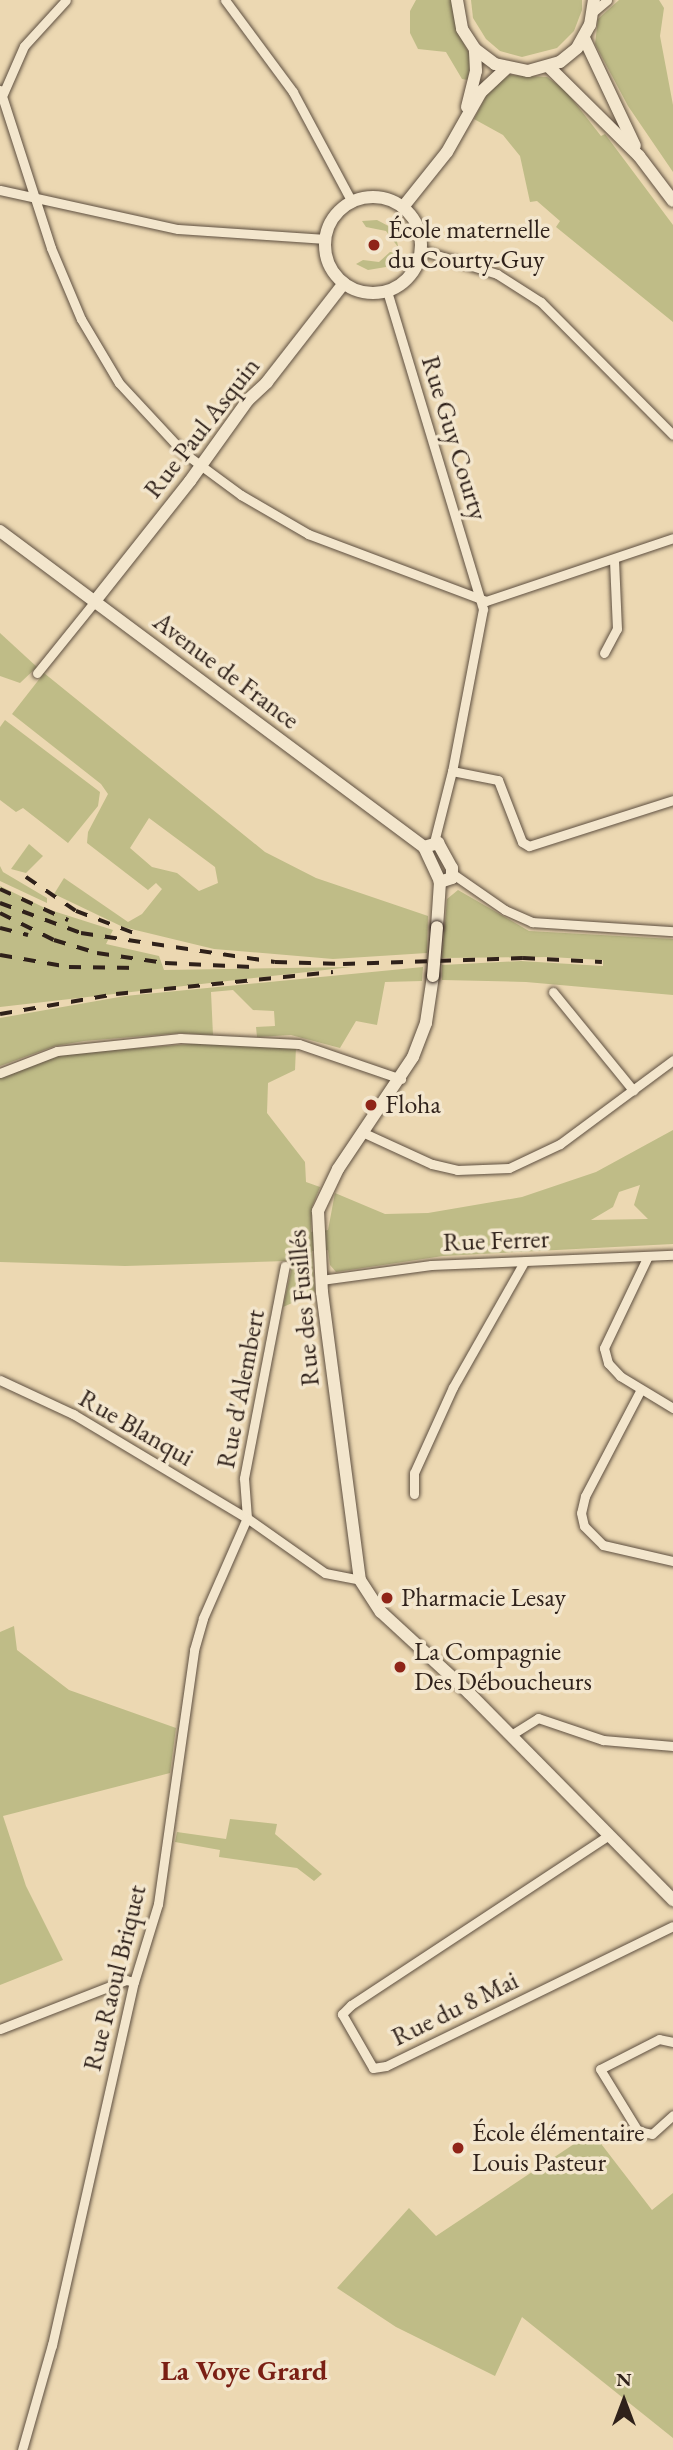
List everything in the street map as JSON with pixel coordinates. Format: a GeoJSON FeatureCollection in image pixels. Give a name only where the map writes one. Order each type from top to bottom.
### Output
{"type":"FeatureCollection","features":[{"type":"Feature","properties":{"kind":"street"},"geometry":{"type":"LineString","coordinates":[[66,0],[24,46],[1,92],[64,284],[119,383],[199,466],[308,534],[492,601],[673,538]]}},
{"type":"Feature","properties":{"kind":"street"},"geometry":{"type":"LineString","coordinates":[[225,0],[293,92],[352,202]]}},
{"type":"Feature","properties":{"kind":"street"},"geometry":{"type":"LineString","coordinates":[[457,0],[462,29],[475,49],[507,68],[528,71],[549,66],[569,55],[584,38],[594,5],[607,0]]}},
{"type":"Feature","properties":{"kind":"street"},"geometry":{"type":"LineString","coordinates":[[584,38],[639,156]]}},
{"type":"Feature","properties":{"kind":"street"},"geometry":{"type":"LineString","coordinates":[[464,117],[476,71],[475,49]]}},
{"type":"Feature","properties":{"kind":"street"},"geometry":{"type":"LineString","coordinates":[[549,66],[639,156],[673,201]]}},
{"type":"Feature","properties":{"kind":"street"},"geometry":{"type":"LineString","coordinates":[[403,207],[447,152],[464,117],[481,92],[507,68]]}},
{"type":"Feature","properties":{"kind":"street"},"geometry":{"type":"LineString","coordinates":[[0,190],[36,201],[178,229],[326,239]]}},
{"type":"Feature","properties":{"kind":"street"},"geometry":{"type":"LineString","coordinates":[[374,197],[403,207],[418,228],[421,250],[406,279],[387,291],[369,293],[344,283],[329,264],[326,239],[334,217],[352,202],[374,197]]}},
{"type":"Feature","properties":{"kind":"street"},"geometry":{"type":"LineString","coordinates":[[421,250],[497,274],[531,294],[673,435]]}},
{"type":"Feature","properties":{"kind":"street","name":"Rue Paul Asquin"},"geometry":{"type":"LineString","coordinates":[[95,601],[344,283]]}},
{"type":"Feature","properties":{"kind":"street","name":"Rue Guy Courty"},"geometry":{"type":"LineString","coordinates":[[387,291],[481,598],[484,619],[453,771],[429,844]]}},
{"type":"Feature","properties":{"kind":"street","name":"Avenue de France"},"geometry":{"type":"LineString","coordinates":[[0,531],[429,844]]}},
{"type":"Feature","properties":{"kind":"street"},"geometry":{"type":"LineString","coordinates":[[604,653],[617,629],[614,560]]}},
{"type":"Feature","properties":{"kind":"street"},"geometry":{"type":"LineString","coordinates":[[37,673],[95,601]]}},
{"type":"Feature","properties":{"kind":"street"},"geometry":{"type":"LineString","coordinates":[[453,771],[498,780],[522,842],[529,846],[673,800]]}},
{"type":"Feature","properties":{"kind":"street"},"geometry":{"type":"LineString","coordinates":[[453,874],[440,882],[429,844],[441,846],[453,874],[513,915],[544,923],[673,931]]}},
{"type":"Feature","properties":{"kind":"street","name":"Rue des Fusillés"},"geometry":{"type":"LineString","coordinates":[[360,1580],[321,1280],[318,1223],[328,1188],[362,1132],[401,1079],[421,1037],[433,976],[440,882]]}},
{"type":"Feature","properties":{"kind":"street"},"geometry":{"type":"LineString","coordinates":[[553,992],[633,1090]]}},
{"type":"Feature","properties":{"kind":"street"},"geometry":{"type":"LineString","coordinates":[[0,1073],[57,1051],[180,1038],[299,1044],[401,1079]]}},
{"type":"Feature","properties":{"kind":"street"},"geometry":{"type":"LineString","coordinates":[[362,1132],[432,1164],[495,1171],[538,1158],[673,1060]]}},
{"type":"Feature","properties":{"kind":"street","name":"Rue Ferrer"},"geometry":{"type":"LineString","coordinates":[[321,1280],[431,1265],[673,1255]]}},
{"type":"Feature","properties":{"kind":"street"},"geometry":{"type":"LineString","coordinates":[[648,1256],[604,1348],[608,1363],[640,1391],[673,1408]]}},
{"type":"Feature","properties":{"kind":"street"},"geometry":{"type":"LineString","coordinates":[[414,1494],[414,1473],[453,1387],[524,1262]]}},
{"type":"Feature","properties":{"kind":"street","name":"Rue d'Alembert"},"geometry":{"type":"LineString","coordinates":[[247,1518],[244,1478],[285,1266]]}},
{"type":"Feature","properties":{"kind":"street","name":"Rue Blanqui"},"geometry":{"type":"LineString","coordinates":[[0,1380],[73,1414],[247,1518],[324,1573],[360,1580]]}},
{"type":"Feature","properties":{"kind":"street"},"geometry":{"type":"LineString","coordinates":[[640,1391],[585,1496],[581,1513],[584,1526],[603,1545],[673,1561]]}},
{"type":"Feature","properties":{"kind":"street","name":"Rue Raoul Briquet"},"geometry":{"type":"LineString","coordinates":[[22,2450],[52,2345],[134,1982],[158,1904],[194,1650],[207,1607],[247,1518]]}},
{"type":"Feature","properties":{"kind":"street"},"geometry":{"type":"LineString","coordinates":[[360,1580],[381,1612],[469,1693],[673,1900]]}},
{"type":"Feature","properties":{"kind":"street"},"geometry":{"type":"LineString","coordinates":[[511,1735],[538,1718],[603,1740],[673,1746]]}},
{"type":"Feature","properties":{"kind":"street","name":"Rue du 8 Mai"},"geometry":{"type":"LineString","coordinates":[[609,1835],[351,2005],[342,2014],[373,2068],[386,2066],[673,1926]]}},
{"type":"Feature","properties":{"kind":"street"},"geometry":{"type":"LineString","coordinates":[[0,2029],[126,1980],[134,1982]]}},
{"type":"Feature","properties":{"kind":"street"},"geometry":{"type":"LineString","coordinates":[[673,2042],[659,2039],[600,2070],[638,2131],[652,2134],[673,2115]]}},
{"type":"Feature","properties":{"kind":"shaded area"},"geometry":{"type":"Polygon","coordinates":[[[416,0],[451,0],[457,31],[471,57],[468,80],[462,79],[446,52],[418,49],[410,33],[410,11],[416,0]]]}},
{"type":"Feature","properties":{"kind":"shaded area"},"geometry":{"type":"Polygon","coordinates":[[[471,0],[582,0],[582,10],[574,31],[557,48],[522,57],[500,51],[486,39],[473,18],[471,0]]]}},
{"type":"Feature","properties":{"kind":"shaded area"},"geometry":{"type":"Polygon","coordinates":[[[619,0],[659,0],[664,8],[660,36],[673,105],[673,172],[628,106],[595,44],[598,19],[619,0]]]}},
{"type":"Feature","properties":{"kind":"shaded area"},"geometry":{"type":"Polygon","coordinates":[[[509,75],[547,77],[565,90],[601,136],[605,134],[673,225],[673,322],[556,227],[560,221],[537,201],[530,202],[520,156],[503,135],[474,119],[488,92],[509,75]]]}},
{"type":"Feature","properties":{"kind":"shaded area"},"geometry":{"type":"Polygon","coordinates":[[[377,220],[394,229],[399,250],[397,253],[398,247],[386,231],[366,227],[362,221],[377,220]]]}},
{"type":"Feature","properties":{"kind":"shaded area"},"geometry":{"type":"Polygon","coordinates":[[[390,252],[397,253],[386,267],[368,270],[356,264],[363,260],[379,262],[390,252]]]}},
{"type":"Feature","properties":{"kind":"shaded area"},"geometry":{"type":"Polygon","coordinates":[[[0,633],[37,667],[20,683],[0,676],[0,633]]]}},
{"type":"Feature","properties":{"kind":"shaded area"},"geometry":{"type":"Polygon","coordinates":[[[44,673],[265,852],[316,878],[428,916],[427,953],[333,959],[214,949],[123,927],[54,894],[64,878],[128,922],[142,914],[162,889],[156,883],[148,890],[87,843],[88,832],[108,794],[101,784],[12,714],[44,673]],[[149,818],[130,848],[152,867],[177,873],[199,891],[218,883],[215,867],[149,818]]]}},
{"type":"Feature","properties":{"kind":"shaded area"},"geometry":{"type":"Polygon","coordinates":[[[5,720],[100,792],[98,806],[68,843],[23,808],[16,812],[0,800],[0,727],[5,720]]]}},
{"type":"Feature","properties":{"kind":"shaded area"},"geometry":{"type":"Polygon","coordinates":[[[29,844],[43,856],[26,873],[11,869],[29,844]]]}},
{"type":"Feature","properties":{"kind":"shaded area"},"geometry":{"type":"Polygon","coordinates":[[[0,866],[3,872],[47,898],[47,903],[0,881],[0,866]]]}},
{"type":"Feature","properties":{"kind":"shaded area"},"geometry":{"type":"Polygon","coordinates":[[[0,886],[47,909],[113,930],[106,944],[159,956],[164,970],[351,967],[0,1007],[0,886]]]}},
{"type":"Feature","properties":{"kind":"shaded area"},"geometry":{"type":"Polygon","coordinates":[[[458,890],[529,931],[673,939],[673,995],[526,982],[442,980],[442,965],[521,961],[603,966],[603,960],[550,957],[442,958],[447,899],[458,890]]]}},
{"type":"Feature","properties":{"kind":"shaded area"},"geometry":{"type":"Polygon","coordinates":[[[423,967],[422,981],[385,982],[377,1025],[356,1021],[340,1048],[291,1035],[257,1037],[256,1027],[275,1026],[274,1011],[253,1010],[233,990],[211,992],[213,1035],[180,1033],[84,1041],[55,1046],[0,1066],[0,1018],[125,996],[423,967]]]}},
{"type":"Feature","properties":{"kind":"shaded area"},"geometry":{"type":"Polygon","coordinates":[[[215,1042],[296,1047],[295,1070],[268,1083],[267,1113],[305,1162],[306,1182],[320,1187],[312,1207],[311,1232],[328,1230],[335,1193],[385,1214],[428,1213],[522,1197],[596,1172],[673,1130],[673,1244],[443,1256],[336,1272],[330,1265],[328,1250],[312,1251],[315,1293],[283,1307],[291,1271],[287,1261],[125,1266],[0,1262],[0,1077],[65,1054],[215,1042]],[[640,1185],[619,1192],[613,1207],[591,1220],[648,1219],[634,1205],[640,1185]]]}},
{"type":"Feature","properties":{"kind":"shaded area"},"geometry":{"type":"Polygon","coordinates":[[[14,1626],[17,1650],[69,1690],[176,1728],[170,1773],[3,1816],[26,1886],[63,1960],[0,1985],[0,1632],[14,1626]]]}},
{"type":"Feature","properties":{"kind":"shaded area"},"geometry":{"type":"Polygon","coordinates":[[[230,1819],[277,1824],[275,1834],[322,1874],[314,1881],[297,1868],[219,1857],[220,1850],[175,1842],[177,1832],[226,1839],[230,1819]]]}},
{"type":"Feature","properties":{"kind":"shaded area"},"geometry":{"type":"Polygon","coordinates":[[[592,2132],[652,2210],[673,2193],[673,2438],[522,2317],[495,2376],[396,2327],[337,2288],[409,2208],[436,2236],[592,2132]]]}},
{"type":"Feature","properties":{"kind":"railway"},"geometry":{"type":"LineString","coordinates":[[26,877],[76,911],[134,933]]}},
{"type":"Feature","properties":{"kind":"railway"},"geometry":{"type":"LineString","coordinates":[[0,889],[68,920]]}},
{"type":"Feature","properties":{"kind":"railway"},"geometry":{"type":"LineString","coordinates":[[0,903],[81,933],[275,962],[343,964],[523,958],[602,962]]}},
{"type":"Feature","properties":{"kind":"railway"},"geometry":{"type":"LineString","coordinates":[[0,913],[54,940],[97,953],[165,963],[252,967]]}},
{"type":"Feature","properties":{"kind":"railway"},"geometry":{"type":"LineString","coordinates":[[0,928],[28,935]]}},
{"type":"Feature","properties":{"kind":"railway"},"geometry":{"type":"LineString","coordinates":[[0,955],[69,967],[140,968]]}},
{"type":"Feature","properties":{"kind":"railway"},"geometry":{"type":"LineString","coordinates":[[0,1014],[116,994],[333,972]]}},
{"type":"Feature","properties":{"kind":"place","name":"École maternelle du Courty-Guy"},"geometry":{"type":"Point","coordinates":[374,245]}},
{"type":"Feature","properties":{"kind":"place","name":"Floha"},"geometry":{"type":"Point","coordinates":[371,1105]}},
{"type":"Feature","properties":{"kind":"place","name":"Pharmacie Lesay"},"geometry":{"type":"Point","coordinates":[387,1598]}},
{"type":"Feature","properties":{"kind":"place","name":"La Compagnie Des Déboucheurs"},"geometry":{"type":"Point","coordinates":[400,1667]}},
{"type":"Feature","properties":{"kind":"place","name":"École élémentaire Louis Pasteur"},"geometry":{"type":"Point","coordinates":[458,2148]}},
{"type":"Feature","properties":{"kind":"district","name":"La Voye Grard"},"geometry":{"type":"Point","coordinates":[244,2370]}}]}
